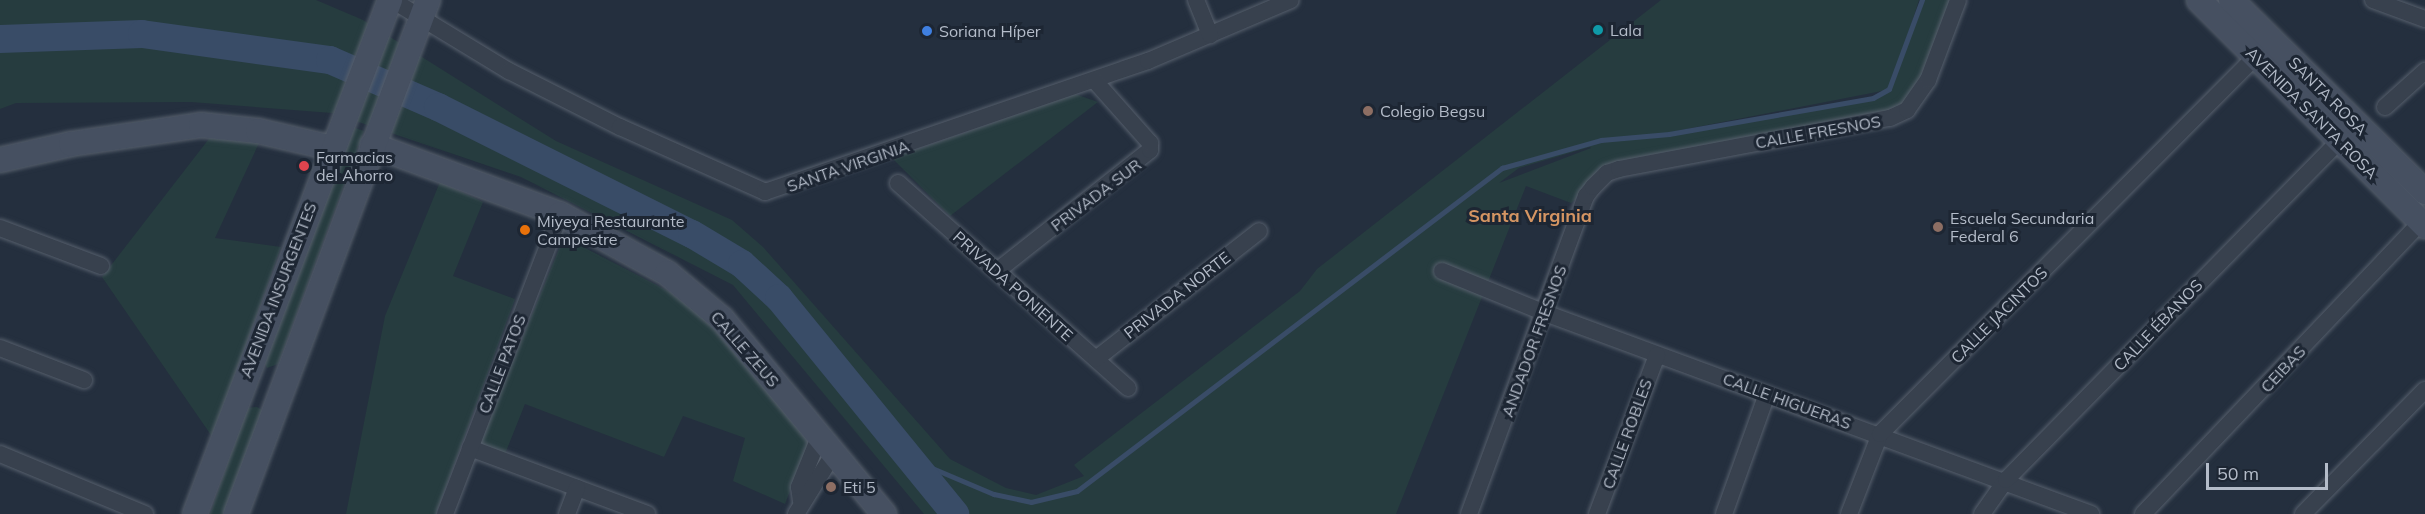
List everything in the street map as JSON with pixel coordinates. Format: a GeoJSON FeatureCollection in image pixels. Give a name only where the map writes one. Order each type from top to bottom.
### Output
{"type":"FeatureCollection","features":[{"type":"Feature","properties":{"kind":"main road","name":"AVENIDA SANTA ROSA"},"geometry":{"type":"LineString","coordinates":[[2199,0],[2264,48],[2340,140],[2424,222]]}},
{"type":"Feature","properties":{"kind":"main road","name":"SANTA ROSA"},"geometry":{"type":"LineString","coordinates":[[2231,0],[2264,48],[2425,192]]}},
{"type":"Feature","properties":{"kind":"main road","name":"AVENIDA INSURGENTES"},"geometry":{"type":"LineString","coordinates":[[195,514],[336,138],[388,7]]}},
{"type":"Feature","properties":{"kind":"main road"},"geometry":{"type":"LineString","coordinates":[[236,514],[372,145],[422,17]]}},
{"type":"Feature","properties":{"kind":"main road"},"geometry":{"type":"LineString","coordinates":[[0,160],[92,141],[201,125],[336,138]]}},
{"type":"Feature","properties":{"kind":"main road","name":"CALLE ZEUS"},"geometry":{"type":"LineString","coordinates":[[372,145],[560,214],[667,273],[722,319],[884,514]]}},
{"type":"Feature","properties":{"kind":"main road"},"geometry":{"type":"LineString","coordinates":[[242,388],[278,401]]}},
{"type":"Feature","properties":{"kind":"street"},"geometry":{"type":"LineString","coordinates":[[1196,0],[1210,35]]}},
{"type":"Feature","properties":{"kind":"street","name":"SANTA VIRGINIA"},"geometry":{"type":"LineString","coordinates":[[388,7],[422,17],[519,76],[630,132],[765,192],[1094,80],[1210,35],[1291,0]]}},
{"type":"Feature","properties":{"kind":"street","name":"CALLE FRESNOS"},"geometry":{"type":"LineString","coordinates":[[1607,173],[1890,118],[1906,111],[1928,80],[1958,0]]}},
{"type":"Feature","properties":{"kind":"street"},"geometry":{"type":"LineString","coordinates":[[2373,0],[2425,19]]}},
{"type":"Feature","properties":{"kind":"street","name":"CALLE JACINTOS"},"geometry":{"type":"LineString","coordinates":[[1876,441],[2264,48]]}},
{"type":"Feature","properties":{"kind":"street"},"geometry":{"type":"LineString","coordinates":[[2385,107],[2425,71]]}},
{"type":"Feature","properties":{"kind":"street","name":"PRIVADA SUR"},"geometry":{"type":"LineString","coordinates":[[997,271],[1150,150],[1150,143],[1094,80]]}},
{"type":"Feature","properties":{"kind":"street","name":"CALLE ÉBANOS"},"geometry":{"type":"LineString","coordinates":[[1982,514],[2006,480],[2340,140]]}},
{"type":"Feature","properties":{"kind":"street","name":"ANDADOR FRESNOS"},"geometry":{"type":"LineString","coordinates":[[1469,514],[1545,313],[1586,196],[1607,173]]}},
{"type":"Feature","properties":{"kind":"street","name":"PRIVADA PONIENTE"},"geometry":{"type":"LineString","coordinates":[[898,183],[1128,388]]}},
{"type":"Feature","properties":{"kind":"street","name":"CALLE PATOS"},"geometry":{"type":"LineString","coordinates":[[445,514],[560,214]]}},
{"type":"Feature","properties":{"kind":"street","name":"CEIBAS"},"geometry":{"type":"LineString","coordinates":[[2143,514],[2424,222]]}},
{"type":"Feature","properties":{"kind":"street"},"geometry":{"type":"LineString","coordinates":[[0,228],[101,267]]}},
{"type":"Feature","properties":{"kind":"street","name":"PRIVADA NORTE"},"geometry":{"type":"LineString","coordinates":[[1096,359],[1259,231]]}},
{"type":"Feature","properties":{"kind":"street","name":"CALLE HIGUERAS"},"geometry":{"type":"LineString","coordinates":[[1442,271],[1545,313],[1767,394],[1876,441],[2006,480],[2091,514]]}},
{"type":"Feature","properties":{"kind":"street"},"geometry":{"type":"LineString","coordinates":[[0,348],[84,380]]}},
{"type":"Feature","properties":{"kind":"street","name":"CALLE ROBLES"},"geometry":{"type":"LineString","coordinates":[[1597,514],[1657,355]]}},
{"type":"Feature","properties":{"kind":"street"},"geometry":{"type":"LineString","coordinates":[[2303,514],[2425,390]]}},
{"type":"Feature","properties":{"kind":"street"},"geometry":{"type":"LineString","coordinates":[[1724,514],[1767,394]]}},
{"type":"Feature","properties":{"kind":"street"},"geometry":{"type":"LineString","coordinates":[[1848,514],[1876,441]]}},
{"type":"Feature","properties":{"kind":"street"},"geometry":{"type":"LineString","coordinates":[[799,508],[799,487],[827,444]]}},
{"type":"Feature","properties":{"kind":"street"},"geometry":{"type":"LineString","coordinates":[[470,448],[647,514]]}},
{"type":"Feature","properties":{"kind":"street"},"geometry":{"type":"LineString","coordinates":[[0,454],[145,514]]}},
{"type":"Feature","properties":{"kind":"street"},"geometry":{"type":"LineString","coordinates":[[567,514],[577,488]]}},
{"type":"Feature","properties":{"kind":"green space"},"geometry":{"type":"Polygon","coordinates":[[[0,0],[316,0],[363,20],[556,141],[732,220],[763,247],[950,459],[1006,488],[1036,495],[1084,476],[1074,465],[1300,291],[1317,269],[1661,0],[1919,0],[1897,69],[1923,0],[1954,0],[1907,110],[1607,173],[1571,203],[1526,186],[1396,514],[924,514],[733,285],[521,177],[332,113],[191,102],[16,103],[0,109],[0,0]],[[1887,90],[1666,133],[1665,137],[1873,98],[1887,90]],[[1591,148],[1519,168],[1499,183],[1591,148]]]}},
{"type":"Feature","properties":{"kind":"green space"},"geometry":{"type":"Polygon","coordinates":[[[1075,94],[1098,102],[950,216],[892,158],[1075,94]]]}},
{"type":"Feature","properties":{"kind":"green space"},"geometry":{"type":"Polygon","coordinates":[[[350,126],[364,131],[278,364],[267,368],[263,358],[350,126]]]}},
{"type":"Feature","properties":{"kind":"green space"},"geometry":{"type":"Polygon","coordinates":[[[215,131],[259,143],[215,238],[281,247],[213,438],[102,277],[215,131]]]}},
{"type":"Feature","properties":{"kind":"green space"},"geometry":{"type":"Polygon","coordinates":[[[440,182],[483,202],[453,276],[515,299],[436,514],[346,514],[385,316],[440,182]]]}},
{"type":"Feature","properties":{"kind":"green space"},"geometry":{"type":"Polygon","coordinates":[[[564,237],[670,292],[716,329],[810,439],[785,504],[733,481],[745,438],[683,416],[664,457],[525,404],[505,454],[478,445],[564,237]]]}},
{"type":"Feature","properties":{"kind":"green space"},"geometry":{"type":"Polygon","coordinates":[[[257,407],[267,413],[227,514],[210,514],[247,408],[257,407]]]}},
{"type":"Feature","properties":{"kind":"waterway"},"geometry":{"type":"LineString","coordinates":[[911,459],[994,494],[1031,502],[1077,491],[1502,168],[1601,140],[1669,134],[1873,98],[1889,89],[1922,0]]}},
{"type":"Feature","properties":{"kind":"waterway"},"geometry":{"type":"LineString","coordinates":[[0,39],[142,34],[330,60],[438,107],[692,234],[742,264],[779,298],[955,514]]}},
{"type":"Feature","properties":{"kind":"place","name":"Lala"},"geometry":{"type":"Point","coordinates":[1598,30]}},
{"type":"Feature","properties":{"kind":"place","name":"Soriana Híper"},"geometry":{"type":"Point","coordinates":[927,31]}},
{"type":"Feature","properties":{"kind":"place","name":"Colegio Begsu"},"geometry":{"type":"Point","coordinates":[1368,111]}},
{"type":"Feature","properties":{"kind":"place","name":"Farmacias del Ahorro"},"geometry":{"type":"Point","coordinates":[304,166]}},
{"type":"Feature","properties":{"kind":"place","name":"Escuela Secundaria Federal 6"},"geometry":{"type":"Point","coordinates":[1938,227]}},
{"type":"Feature","properties":{"kind":"place","name":"Miyeya Restaurante Campestre"},"geometry":{"type":"Point","coordinates":[525,230]}},
{"type":"Feature","properties":{"kind":"place","name":"Eti 5"},"geometry":{"type":"Point","coordinates":[831,487]}},
{"type":"Feature","properties":{"kind":"district","name":"Santa Virginia"},"geometry":{"type":"Point","coordinates":[1530,216]}}]}
